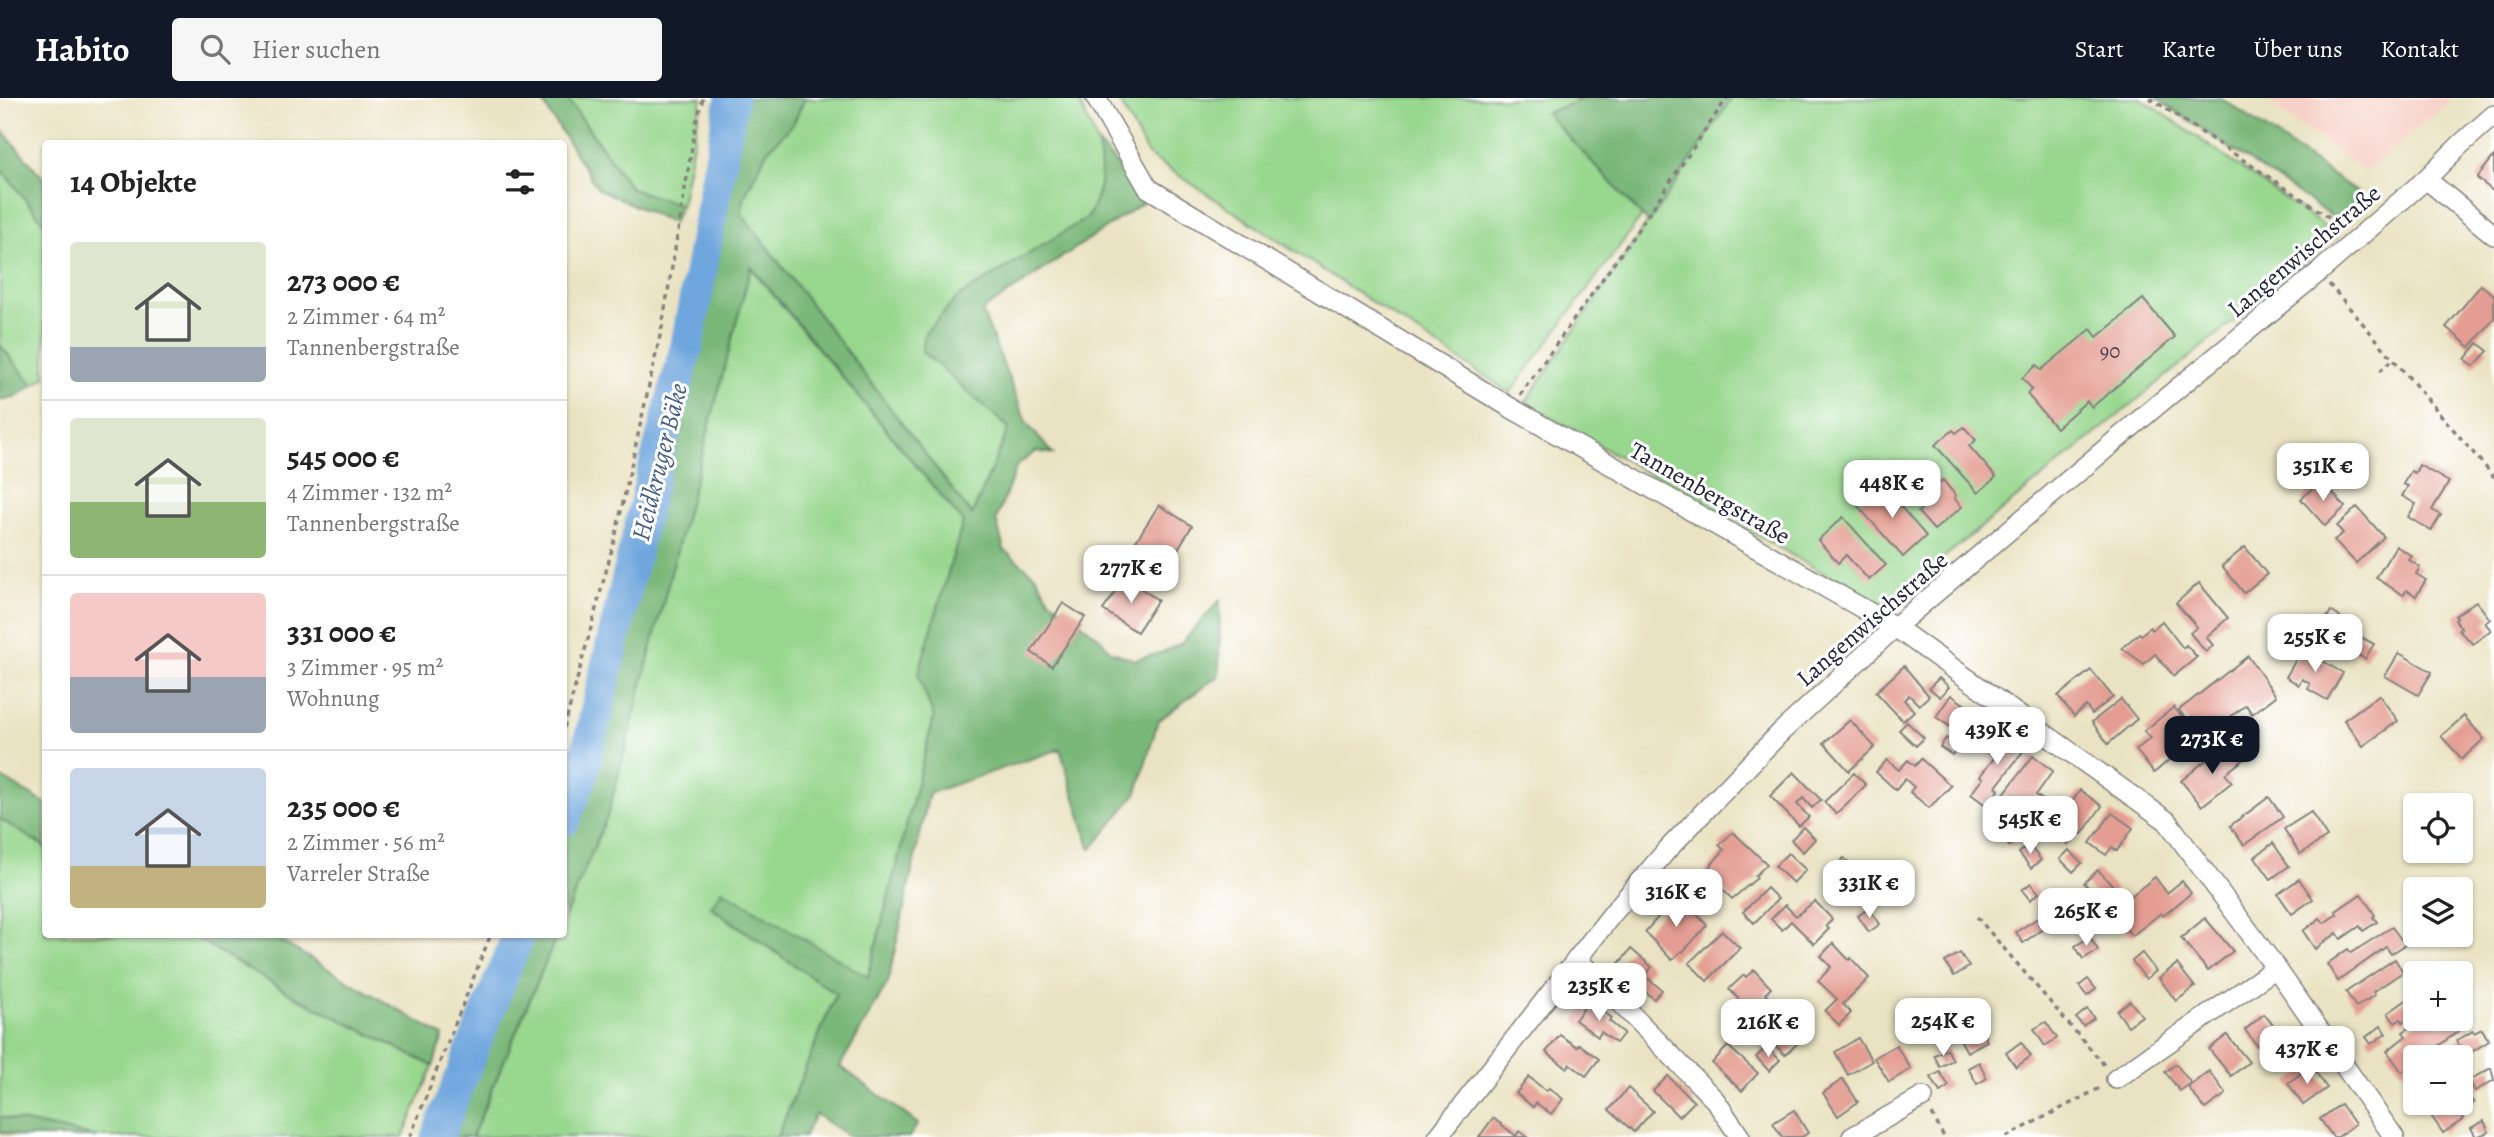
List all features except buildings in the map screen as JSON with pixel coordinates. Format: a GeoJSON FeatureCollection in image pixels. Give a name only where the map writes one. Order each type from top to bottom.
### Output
{"type":"FeatureCollection","features":[{"type":"Feature","properties":{"kind":"street","name":"Tannenbergstraße"},"geometry":{"type":"LineString","coordinates":[[1096,98],[1148,188],[1511,408],[1895,627],[2167,821],[2276,968],[2394,1137]]}},
{"type":"Feature","properties":{"kind":"street","name":"Langenwischstraße"},"geometry":{"type":"LineString","coordinates":[[1438,1137],[1577,959],[1667,850],[1781,732],[1895,627],[2319,272],[2494,116]]}},
{"type":"Feature","properties":{"kind":"street"},"geometry":{"type":"LineString","coordinates":[[2426,179],[2494,235]]}},
{"type":"Feature","properties":{"kind":"street"},"geometry":{"type":"LineString","coordinates":[[1577,959],[1715,1100],[1741,1137]]}},
{"type":"Feature","properties":{"kind":"street"},"geometry":{"type":"LineString","coordinates":[[2116,1079],[2276,968]]}},
{"type":"Feature","properties":{"kind":"street"},"geometry":{"type":"LineString","coordinates":[[1852,1137],[1923,1097]]}},
{"type":"Feature","properties":{"kind":"path"},"geometry":{"type":"LineString","coordinates":[[567,717],[615,538],[662,327],[696,123],[703,98]]}},
{"type":"Feature","properties":{"kind":"path"},"geometry":{"type":"LineString","coordinates":[[1511,408],[1727,98]]}},
{"type":"Feature","properties":{"kind":"path"},"geometry":{"type":"LineString","coordinates":[[2150,98],[2341,225]]}},
{"type":"Feature","properties":{"kind":"path"},"geometry":{"type":"LineString","coordinates":[[2319,272],[2494,477]]}},
{"type":"Feature","properties":{"kind":"path"},"geometry":{"type":"LineString","coordinates":[[2380,371],[2393,359]]}},
{"type":"Feature","properties":{"kind":"path"},"geometry":{"type":"LineString","coordinates":[[1977,917],[2116,1079],[2006,1137]]}},
{"type":"Feature","properties":{"kind":"path"},"geometry":{"type":"LineString","coordinates":[[410,1137],[489,938]]}},
{"type":"Feature","properties":{"kind":"path"},"geometry":{"type":"LineString","coordinates":[[1923,1097],[1944,1137]]}},
{"type":"Feature","properties":{"kind":"shaded area"},"geometry":{"type":"Polygon","coordinates":[[[2263,98],[2454,98],[2365,171],[2263,98]]]}},
{"type":"Feature","properties":{"kind":"green space"},"geometry":{"type":"Polygon","coordinates":[[[540,98],[567,98],[631,189],[681,205],[673,223],[598,189],[540,98]]]}},
{"type":"Feature","properties":{"kind":"green space"},"geometry":{"type":"Polygon","coordinates":[[[567,98],[702,98],[681,205],[632,189],[567,98]]]}},
{"type":"Feature","properties":{"kind":"green space"},"geometry":{"type":"Polygon","coordinates":[[[734,98],[805,98],[793,124],[767,151],[745,195],[741,213],[972,515],[1009,428],[922,351],[925,333],[957,298],[1088,217],[1100,182],[1099,144],[1147,200],[982,311],[1027,424],[1053,454],[1037,451],[1017,465],[996,520],[1004,550],[1036,576],[1049,599],[1100,638],[1110,651],[1135,660],[1182,643],[1220,600],[1219,675],[1158,721],[1137,792],[1091,850],[1060,749],[929,793],[888,982],[840,1066],[918,1124],[909,1137],[850,1137],[815,1114],[804,1137],[777,1137],[836,994],[711,907],[722,890],[868,977],[934,717],[918,675],[963,522],[751,267],[608,814],[567,912],[567,820],[583,777],[690,344],[734,98]]]}},
{"type":"Feature","properties":{"kind":"green space"},"geometry":{"type":"Polygon","coordinates":[[[805,98],[1077,98],[1092,130],[1101,170],[1096,200],[1088,218],[957,298],[922,351],[1009,428],[972,516],[741,213],[745,195],[767,151],[793,124],[805,98]]]}},
{"type":"Feature","properties":{"kind":"green space"},"geometry":{"type":"Polygon","coordinates":[[[1118,98],[1585,98],[1546,113],[1642,216],[1510,393],[1148,155],[1118,98]]]}},
{"type":"Feature","properties":{"kind":"green space"},"geometry":{"type":"Polygon","coordinates":[[[1585,98],[1732,98],[1649,223],[1546,113],[1585,98]]]}},
{"type":"Feature","properties":{"kind":"green space"},"geometry":{"type":"Polygon","coordinates":[[[1732,98],[2141,98],[2338,236],[1883,607],[1525,403],[1732,98]]]}},
{"type":"Feature","properties":{"kind":"green space"},"geometry":{"type":"Polygon","coordinates":[[[2156,98],[2221,98],[2357,192],[2357,216],[2334,218],[2156,98]]]}},
{"type":"Feature","properties":{"kind":"green space"},"geometry":{"type":"Polygon","coordinates":[[[0,128],[42,177],[42,220],[0,168],[0,128]]]}},
{"type":"Feature","properties":{"kind":"green space"},"geometry":{"type":"Polygon","coordinates":[[[0,168],[42,220],[42,379],[33,385],[0,345],[0,168]]]}},
{"type":"Feature","properties":{"kind":"green space"},"geometry":{"type":"Polygon","coordinates":[[[750,267],[963,522],[919,675],[934,717],[868,977],[711,908],[836,994],[777,1137],[472,1137],[556,938],[567,938],[567,912],[608,814],[750,267]]]}},
{"type":"Feature","properties":{"kind":"green space"},"geometry":{"type":"Polygon","coordinates":[[[0,345],[33,385],[16,396],[0,400],[0,345]]]}},
{"type":"Feature","properties":{"kind":"green space"},"geometry":{"type":"Polygon","coordinates":[[[0,777],[42,801],[42,845],[0,819],[0,777]]]}},
{"type":"Feature","properties":{"kind":"green space"},"geometry":{"type":"Polygon","coordinates":[[[0,819],[42,845],[42,938],[196,938],[294,996],[433,1066],[403,1137],[97,1137],[0,1117],[0,819]]]}},
{"type":"Feature","properties":{"kind":"green space"},"geometry":{"type":"Polygon","coordinates":[[[196,938],[275,938],[443,1036],[433,1066],[294,996],[196,938]]]}},
{"type":"Feature","properties":{"kind":"green space"},"geometry":{"type":"Polygon","coordinates":[[[520,938],[556,938],[472,1137],[439,1137],[520,938]]]}},
{"type":"Feature","properties":{"kind":"green space"},"geometry":{"type":"Polygon","coordinates":[[[0,1117],[97,1137],[23,1137],[0,1132],[0,1117]]]}},
{"type":"Feature","properties":{"kind":"waterway","name":"Heidkruger Bäke"},"geometry":{"type":"LineString","coordinates":[[567,812],[581,777],[652,477],[687,345],[732,98]]}},
{"type":"Feature","properties":{"kind":"waterway","name":"Heidkruger Bäke"},"geometry":{"type":"LineString","coordinates":[[437,1137],[517,938]]}}]}
